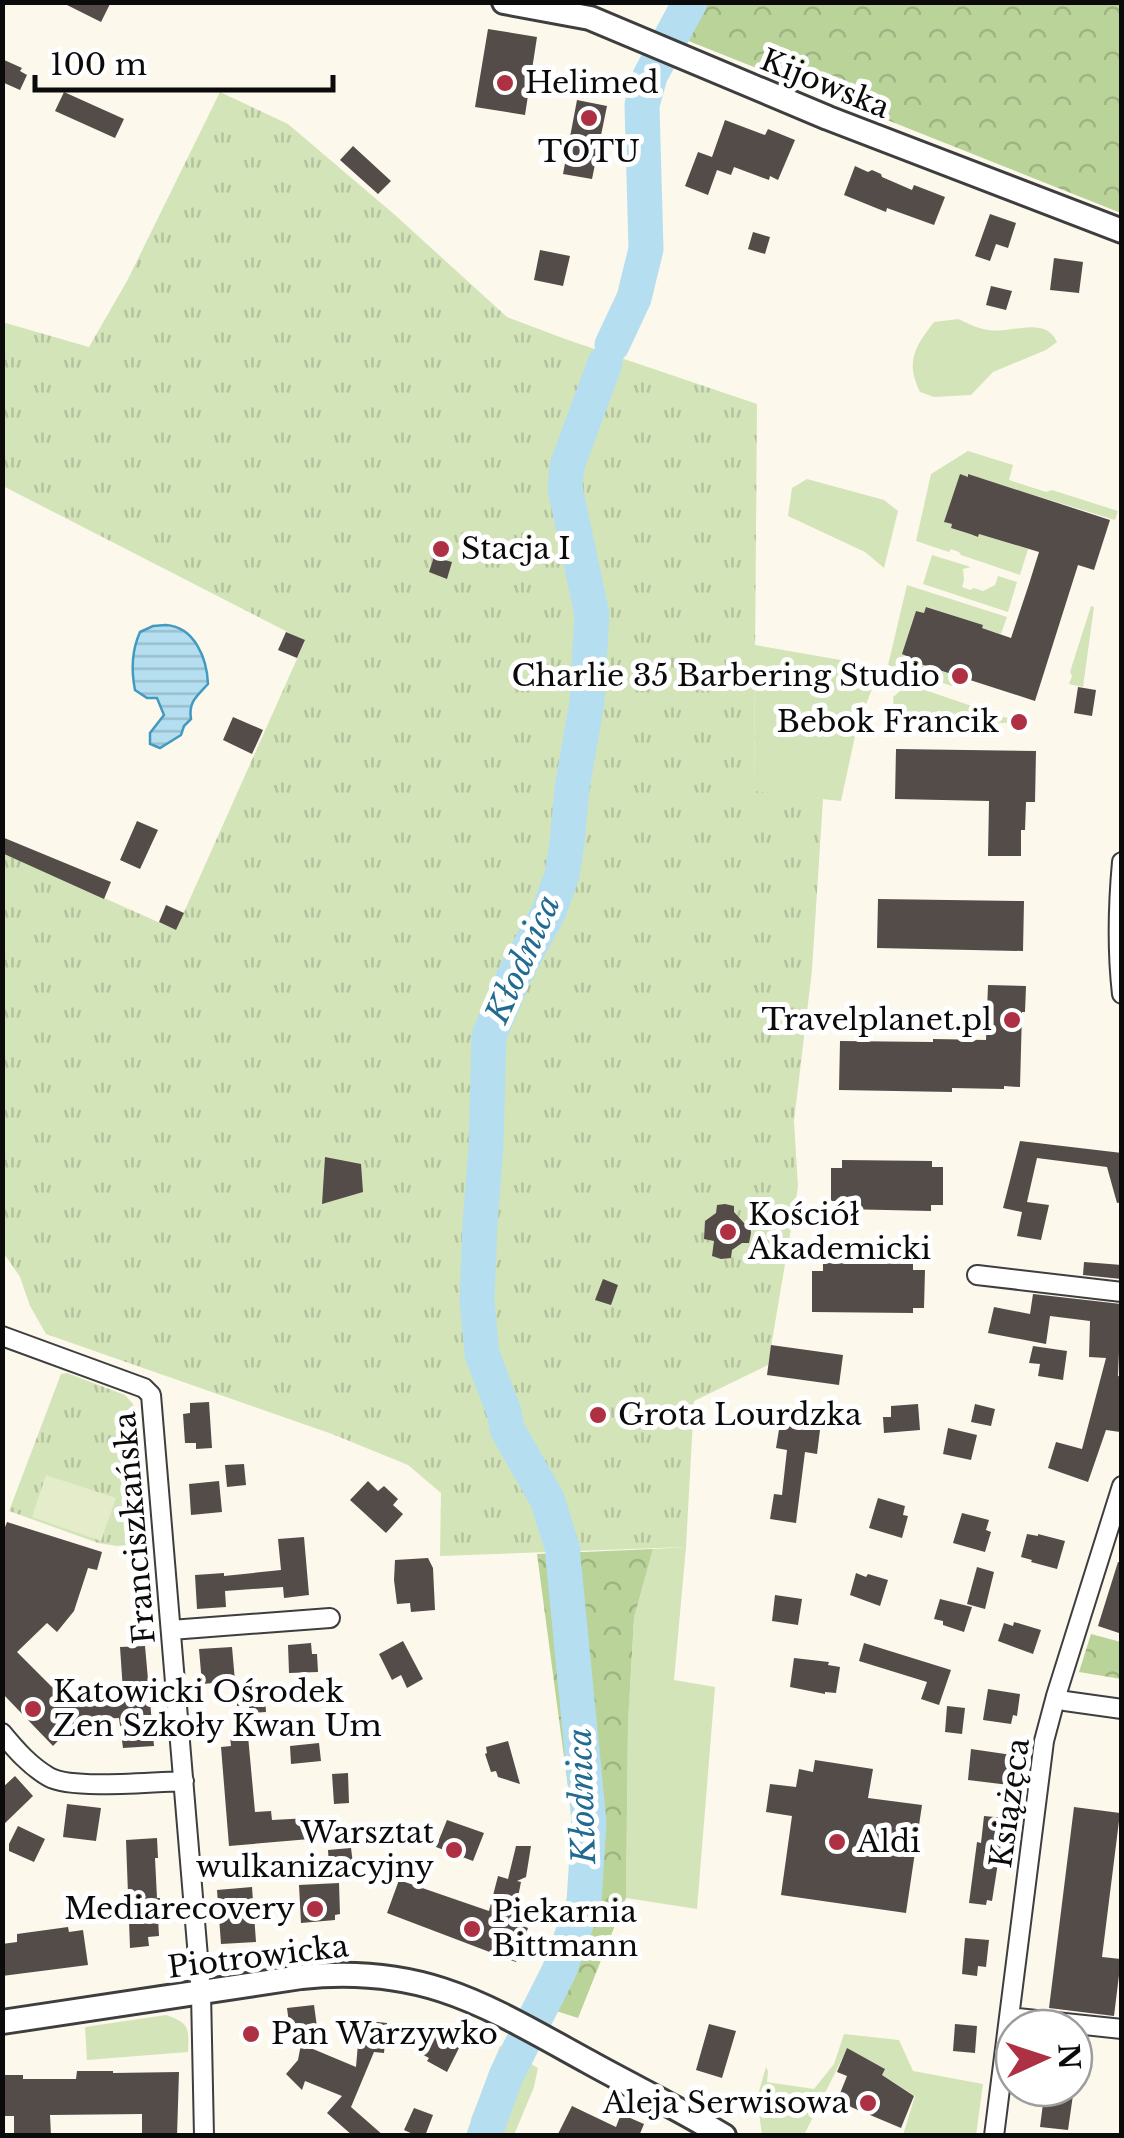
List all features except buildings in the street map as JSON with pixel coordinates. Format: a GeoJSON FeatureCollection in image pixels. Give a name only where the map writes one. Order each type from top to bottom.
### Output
{"type":"FeatureCollection","features":[{"type":"Feature","properties":{"kind":"street","name":"Kijowska"},"geometry":{"type":"LineString","coordinates":[[504,2],[591,10],[653,46],[1122,231]]}},
{"type":"Feature","properties":{"kind":"street"},"geometry":{"type":"LineString","coordinates":[[1122,862],[1122,994]]}},
{"type":"Feature","properties":{"kind":"street"},"geometry":{"type":"LineString","coordinates":[[977,1275],[1122,1292]]}},
{"type":"Feature","properties":{"kind":"street","name":"Franciszkańska"},"geometry":{"type":"LineString","coordinates":[[2,1336],[147,1391],[201,1993],[204,2136]]}},
{"type":"Feature","properties":{"kind":"street","name":"Książęca"},"geometry":{"type":"LineString","coordinates":[[1010,2008],[1044,1742],[1122,1486]]}},
{"type":"Feature","properties":{"kind":"street"},"geometry":{"type":"LineString","coordinates":[[171,1630],[330,1618]]}},
{"type":"Feature","properties":{"kind":"street"},"geometry":{"type":"LineString","coordinates":[[1056,1696],[1065,1701],[1122,1709]]}},
{"type":"Feature","properties":{"kind":"street"},"geometry":{"type":"LineString","coordinates":[[2,1733],[52,1780],[93,1785],[184,1781]]}},
{"type":"Feature","properties":{"kind":"street","name":"Piotrowicka"},"geometry":{"type":"LineString","coordinates":[[2,2022],[302,1977],[343,1974],[400,1978],[477,2002],[724,2136]]}},
{"type":"Feature","properties":{"kind":"street"},"geometry":{"type":"LineString","coordinates":[[1094,2026],[1122,2029]]}},
{"type":"Feature","properties":{"kind":"street","name":"Książęca"},"geometry":{"type":"LineString","coordinates":[[994,2136],[998,2108]]}},
{"type":"Feature","properties":{"kind":"green space"},"geometry":{"type":"Polygon","coordinates":[[[675,2],[1121,3],[1121,213],[686,40],[663,24],[675,2]]]}},
{"type":"Feature","properties":{"kind":"green space"},"geometry":{"type":"Polygon","coordinates":[[[220,92],[288,124],[507,317],[757,404],[754,791],[823,799],[812,970],[794,1121],[798,1187],[768,1365],[694,1401],[686,1547],[440,1556],[441,1493],[408,1465],[332,1434],[46,1334],[20,1277],[3,1252],[3,853],[176,930],[305,641],[3,486],[2,322],[89,347],[127,281],[220,92]]]}},
{"type":"Feature","properties":{"kind":"green space"},"geometry":{"type":"Polygon","coordinates":[[[958,319],[989,330],[1045,329],[1057,342],[993,372],[971,395],[934,397],[920,392],[913,372],[917,347],[934,322],[958,319]]]}},
{"type":"Feature","properties":{"kind":"green space"},"geometry":{"type":"Polygon","coordinates":[[[968,451],[1013,465],[1009,480],[1118,511],[1115,520],[969,475],[945,522],[978,537],[979,534],[1028,549],[1020,575],[951,549],[949,552],[916,541],[931,474],[968,451]]]}},
{"type":"Feature","properties":{"kind":"green space"},"geometry":{"type":"Polygon","coordinates":[[[807,479],[884,500],[898,511],[884,568],[865,552],[788,516],[792,488],[807,479]]]}},
{"type":"Feature","properties":{"kind":"green space"},"geometry":{"type":"Polygon","coordinates":[[[932,555],[971,567],[963,569],[962,587],[970,590],[983,591],[995,585],[998,576],[1017,582],[1008,612],[923,584],[932,555]]]}},
{"type":"Feature","properties":{"kind":"green space"},"geometry":{"type":"Polygon","coordinates":[[[907,585],[1007,617],[1001,634],[927,607],[924,613],[916,611],[903,654],[909,660],[956,676],[952,686],[888,665],[907,585]]]}},
{"type":"Feature","properties":{"kind":"green space"},"geometry":{"type":"Polygon","coordinates":[[[1091,606],[1094,607],[1083,687],[1069,684],[1070,672],[1091,606]]]}},
{"type":"Feature","properties":{"kind":"green space"},"geometry":{"type":"Polygon","coordinates":[[[755,645],[869,665],[876,679],[857,727],[841,801],[754,792],[755,645]]]}},
{"type":"Feature","properties":{"kind":"green space"},"geometry":{"type":"Polygon","coordinates":[[[916,687],[1022,723],[903,719],[894,710],[893,697],[916,687]]]}},
{"type":"Feature","properties":{"kind":"green space"},"geometry":{"type":"Polygon","coordinates":[[[61,1374],[125,1395],[133,1404],[145,1544],[98,1543],[9,1511],[61,1374]]]}},
{"type":"Feature","properties":{"kind":"green space"},"geometry":{"type":"Polygon","coordinates":[[[46,1475],[116,1498],[101,1541],[32,1517],[46,1475]]]}},
{"type":"Feature","properties":{"kind":"green space"},"geometry":{"type":"Polygon","coordinates":[[[686,1547],[674,1680],[715,1687],[697,1909],[626,1898],[634,1618],[653,1549],[686,1547]]]}},
{"type":"Feature","properties":{"kind":"green space"},"geometry":{"type":"Polygon","coordinates":[[[653,1549],[634,1618],[626,1898],[578,2018],[541,2006],[584,1902],[593,1839],[572,1817],[537,1554],[653,1549]]]}},
{"type":"Feature","properties":{"kind":"green space"},"geometry":{"type":"Polygon","coordinates":[[[1091,1634],[1121,1642],[1121,1679],[1079,1672],[1091,1634]]]}},
{"type":"Feature","properties":{"kind":"green space"},"geometry":{"type":"Polygon","coordinates":[[[166,2015],[186,2028],[188,2052],[87,2060],[85,2027],[166,2015]]]}},
{"type":"Feature","properties":{"kind":"green space"},"geometry":{"type":"Polygon","coordinates":[[[844,2034],[899,2040],[913,2071],[983,2084],[976,2135],[903,2135],[915,2096],[882,2075],[884,2068],[847,2049],[804,2135],[762,2135],[757,2098],[766,2067],[767,2082],[814,2089],[834,2064],[844,2034]]]}},
{"type":"Feature","properties":{"kind":"green space"},"geometry":{"type":"Polygon","coordinates":[[[500,2046],[538,2068],[534,2087],[514,2135],[469,2135],[471,2119],[500,2046]]]}},
{"type":"Feature","properties":{"kind":"water"},"geometry":{"type":"Polygon","coordinates":[[[166,625],[185,632],[198,646],[208,684],[194,700],[191,719],[181,735],[160,748],[150,744],[150,733],[164,715],[157,698],[147,698],[135,690],[133,660],[140,632],[166,625]]]}},
{"type":"Feature","properties":{"kind":"waterway","name":"Kłodnica"},"geometry":{"type":"LineString","coordinates":[[612,345],[634,298],[646,249],[642,105],[650,76],[690,2]]}},
{"type":"Feature","properties":{"kind":"waterway","name":"Kłodnica"},"geometry":{"type":"LineString","coordinates":[[563,1550],[547,1499],[507,1429],[482,1354],[477,1300],[489,1036],[514,976],[549,911],[562,875],[587,702],[592,614],[565,488],[567,466],[605,363]]}},
{"type":"Feature","properties":{"kind":"waterway","name":"Kłodnica"},"geometry":{"type":"LineString","coordinates":[[484,2136],[506,2076],[559,1971],[584,1902],[589,1822],[563,1557]]}},
{"type":"Feature","properties":{"kind":"place","name":"Helimed"},"geometry":{"type":"Point","coordinates":[505,83]}},
{"type":"Feature","properties":{"kind":"place","name":"TOTU"},"geometry":{"type":"Point","coordinates":[589,118]}},
{"type":"Feature","properties":{"kind":"place","name":"Stacja I"},"geometry":{"type":"Point","coordinates":[441,549]}},
{"type":"Feature","properties":{"kind":"place","name":"Charlie 35 Barbering Studio"},"geometry":{"type":"Point","coordinates":[960,676]}},
{"type":"Feature","properties":{"kind":"place","name":"Bebok Francik"},"geometry":{"type":"Point","coordinates":[1019,722]}},
{"type":"Feature","properties":{"kind":"place","name":"Travelplanet.pl"},"geometry":{"type":"Point","coordinates":[1012,1020]}},
{"type":"Feature","properties":{"kind":"place","name":"Kościół Akademicki"},"geometry":{"type":"Point","coordinates":[728,1232]}},
{"type":"Feature","properties":{"kind":"place","name":"Grota Lourdzka"},"geometry":{"type":"Point","coordinates":[598,1415]}},
{"type":"Feature","properties":{"kind":"place","name":"Katowicki Ośrodek Zen Szkoły Kwan Um"},"geometry":{"type":"Point","coordinates":[33,1709]}},
{"type":"Feature","properties":{"kind":"place","name":"Aldi"},"geometry":{"type":"Point","coordinates":[837,1842]}},
{"type":"Feature","properties":{"kind":"place","name":"Warsztat wulkanizacyjny"},"geometry":{"type":"Point","coordinates":[454,1850]}},
{"type":"Feature","properties":{"kind":"place","name":"Mediarecovery"},"geometry":{"type":"Point","coordinates":[315,1909]}},
{"type":"Feature","properties":{"kind":"place","name":"Piekarnia Bittmann"},"geometry":{"type":"Point","coordinates":[472,1929]}},
{"type":"Feature","properties":{"kind":"place","name":"Pan Warzywko"},"geometry":{"type":"Point","coordinates":[251,2034]}},
{"type":"Feature","properties":{"kind":"place","name":"Aleja Serwisowa"},"geometry":{"type":"Point","coordinates":[868,2103]}}]}
